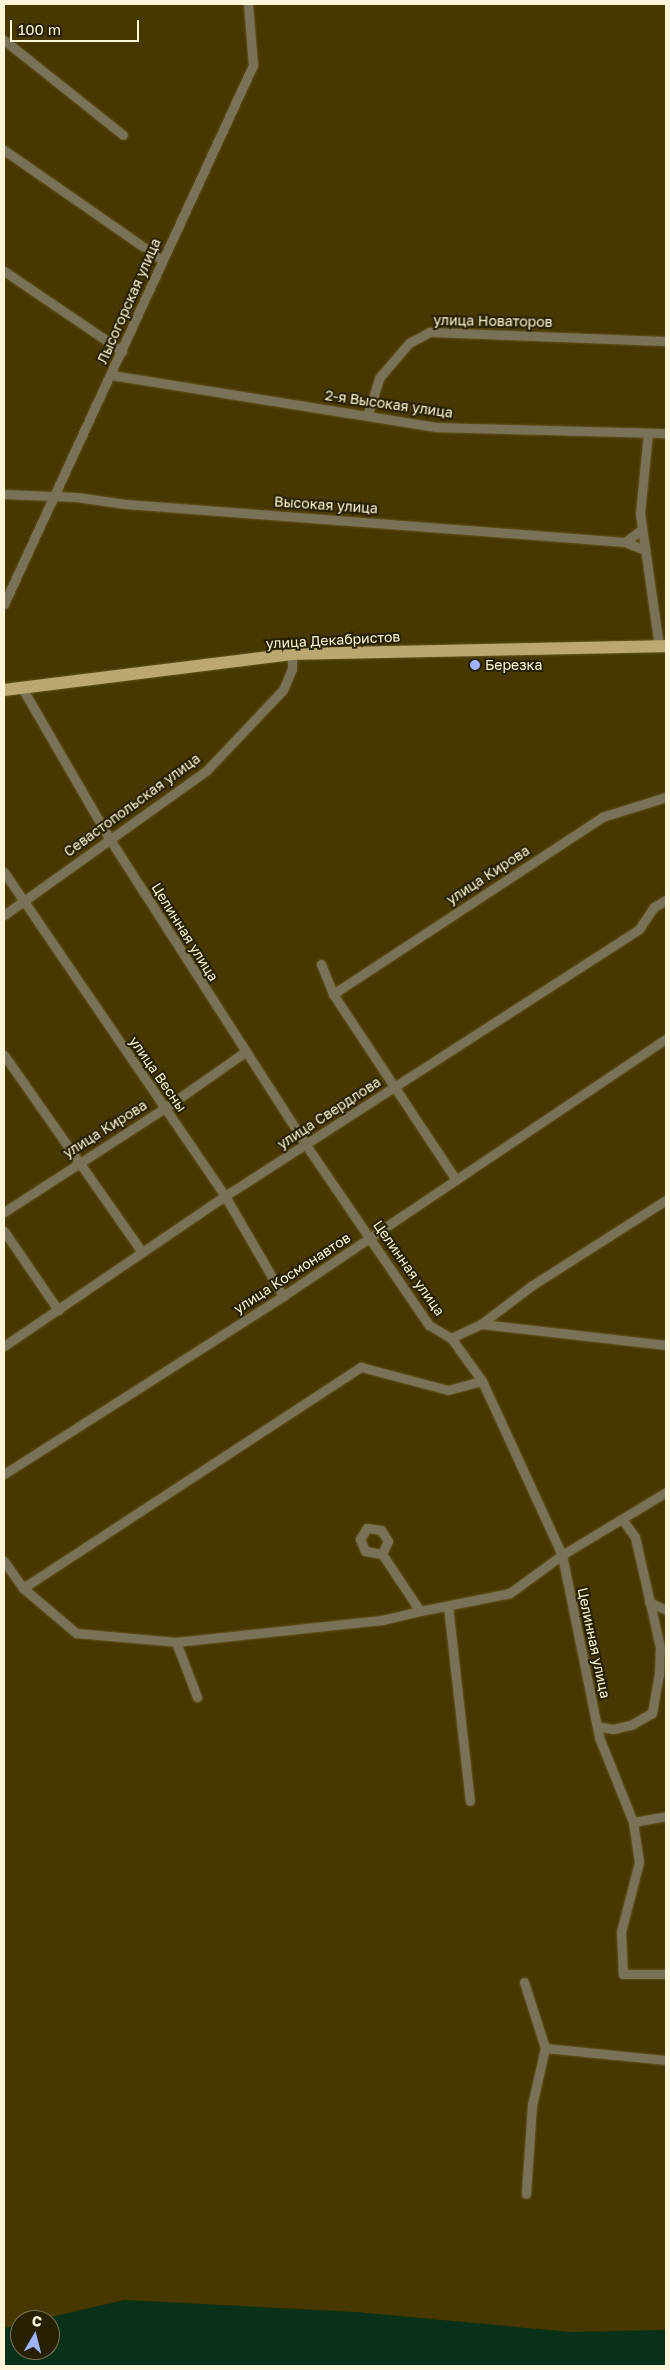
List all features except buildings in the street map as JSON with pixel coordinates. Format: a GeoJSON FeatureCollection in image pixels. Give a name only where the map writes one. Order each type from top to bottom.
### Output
{"type":"FeatureCollection","features":[{"type":"Feature","properties":{"kind":"main road","name":"улица Декабристов"},"geometry":{"type":"LineString","coordinates":[[4,690],[292,654],[662,640]]}},
{"type":"Feature","properties":{"kind":"street","name":"Лысогорская улица"},"geometry":{"type":"LineString","coordinates":[[4,604],[253,65],[248,4]]}},
{"type":"Feature","properties":{"kind":"street"},"geometry":{"type":"LineString","coordinates":[[4,40],[123,135]]}},
{"type":"Feature","properties":{"kind":"street"},"geometry":{"type":"LineString","coordinates":[[4,150],[162,260]]}},
{"type":"Feature","properties":{"kind":"street"},"geometry":{"type":"LineString","coordinates":[[4,271],[122,351]]}},
{"type":"Feature","properties":{"kind":"street"},"geometry":{"type":"LineString","coordinates":[[662,341],[666,331]]}},
{"type":"Feature","properties":{"kind":"street","name":"улица Новаторов"},"geometry":{"type":"LineString","coordinates":[[367,416],[379,378],[409,343],[430,332],[662,341]]}},
{"type":"Feature","properties":{"kind":"street","name":"2-я Высокая улица"},"geometry":{"type":"LineString","coordinates":[[111,375],[436,427],[666,433]]}},
{"type":"Feature","properties":{"kind":"street"},"geometry":{"type":"LineString","coordinates":[[648,433],[640,513],[662,640]]}},
{"type":"Feature","properties":{"kind":"street","name":"Высокая улица"},"geometry":{"type":"LineString","coordinates":[[4,494],[625,542],[645,550]]}},
{"type":"Feature","properties":{"kind":"street"},"geometry":{"type":"LineString","coordinates":[[625,542],[642,529]]}},
{"type":"Feature","properties":{"kind":"street","name":"Севастопольская улица"},"geometry":{"type":"LineString","coordinates":[[4,915],[23,904],[109,838],[207,770],[283,690],[292,669],[292,654]]}},
{"type":"Feature","properties":{"kind":"street","name":"Целинная улица"},"geometry":{"type":"LineString","coordinates":[[22,688],[109,838],[306,1145],[429,1325],[451,1338],[482,1381],[562,1555],[597,1726],[633,1822],[639,1862],[621,1932],[623,1974],[666,1974]]}},
{"type":"Feature","properties":{"kind":"street","name":"улица Кирова"},"geometry":{"type":"LineString","coordinates":[[333,994],[602,817],[666,797]]}},
{"type":"Feature","properties":{"kind":"street","name":"улица Весны"},"geometry":{"type":"LineString","coordinates":[[4,872],[23,904],[225,1196],[283,1296]]}},
{"type":"Feature","properties":{"kind":"street","name":"улица Свердлова"},"geometry":{"type":"LineString","coordinates":[[4,1346],[225,1196],[639,929],[654,907],[666,900]]}},
{"type":"Feature","properties":{"kind":"street"},"geometry":{"type":"LineString","coordinates":[[321,964],[333,994],[396,1086],[456,1180]]}},
{"type":"Feature","properties":{"kind":"street","name":"улица Космонавтов"},"geometry":{"type":"LineString","coordinates":[[4,1474],[283,1296],[666,1039]]}},
{"type":"Feature","properties":{"kind":"street","name":"улица Кирова"},"geometry":{"type":"LineString","coordinates":[[4,1212],[77,1162],[165,1108],[245,1052]]}},
{"type":"Feature","properties":{"kind":"street"},"geometry":{"type":"LineString","coordinates":[[4,1055],[77,1162],[142,1252]]}},
{"type":"Feature","properties":{"kind":"street"},"geometry":{"type":"LineString","coordinates":[[451,1338],[481,1324],[530,1286],[666,1200]]}},
{"type":"Feature","properties":{"kind":"street"},"geometry":{"type":"LineString","coordinates":[[4,1231],[58,1310]]}},
{"type":"Feature","properties":{"kind":"street"},"geometry":{"type":"LineString","coordinates":[[481,1324],[666,1344]]}},
{"type":"Feature","properties":{"kind":"street"},"geometry":{"type":"LineString","coordinates":[[23,1588],[361,1367],[448,1390],[482,1381]]}},
{"type":"Feature","properties":{"kind":"street"},"geometry":{"type":"LineString","coordinates":[[4,1562],[23,1588],[76,1633],[176,1642],[382,1620],[510,1593],[562,1555],[664,1495]]}},
{"type":"Feature","properties":{"kind":"street"},"geometry":{"type":"LineString","coordinates":[[597,1726],[613,1729],[631,1725],[652,1713],[660,1647],[635,1536],[622,1519]]}},
{"type":"Feature","properties":{"kind":"street"},"geometry":{"type":"LineString","coordinates":[[382,1554],[420,1611]]}},
{"type":"Feature","properties":{"kind":"street"},"geometry":{"type":"LineString","coordinates":[[649,1602],[666,1610]]}},
{"type":"Feature","properties":{"kind":"street"},"geometry":{"type":"LineString","coordinates":[[448,1606],[470,1801]]}},
{"type":"Feature","properties":{"kind":"street"},"geometry":{"type":"LineString","coordinates":[[176,1642],[197,1697]]}},
{"type":"Feature","properties":{"kind":"street"},"geometry":{"type":"LineString","coordinates":[[633,1822],[666,1816]]}},
{"type":"Feature","properties":{"kind":"street"},"geometry":{"type":"LineString","coordinates":[[524,1982],[545,2048],[532,2105],[526,2194]]}},
{"type":"Feature","properties":{"kind":"street"},"geometry":{"type":"LineString","coordinates":[[545,2048],[666,2060]]}},
{"type":"Feature","properties":{"kind":"shaded area"},"geometry":{"type":"Polygon","coordinates":[[[124,2300],[356,2312],[571,2332],[666,2330],[666,2366],[4,2366],[4,2328],[10,2327],[10,2360],[60,2360],[60,2315],[124,2300]]]}},
{"type":"Feature","properties":{"kind":"place","name":"Березка"},"geometry":{"type":"Point","coordinates":[475,665]}}]}
